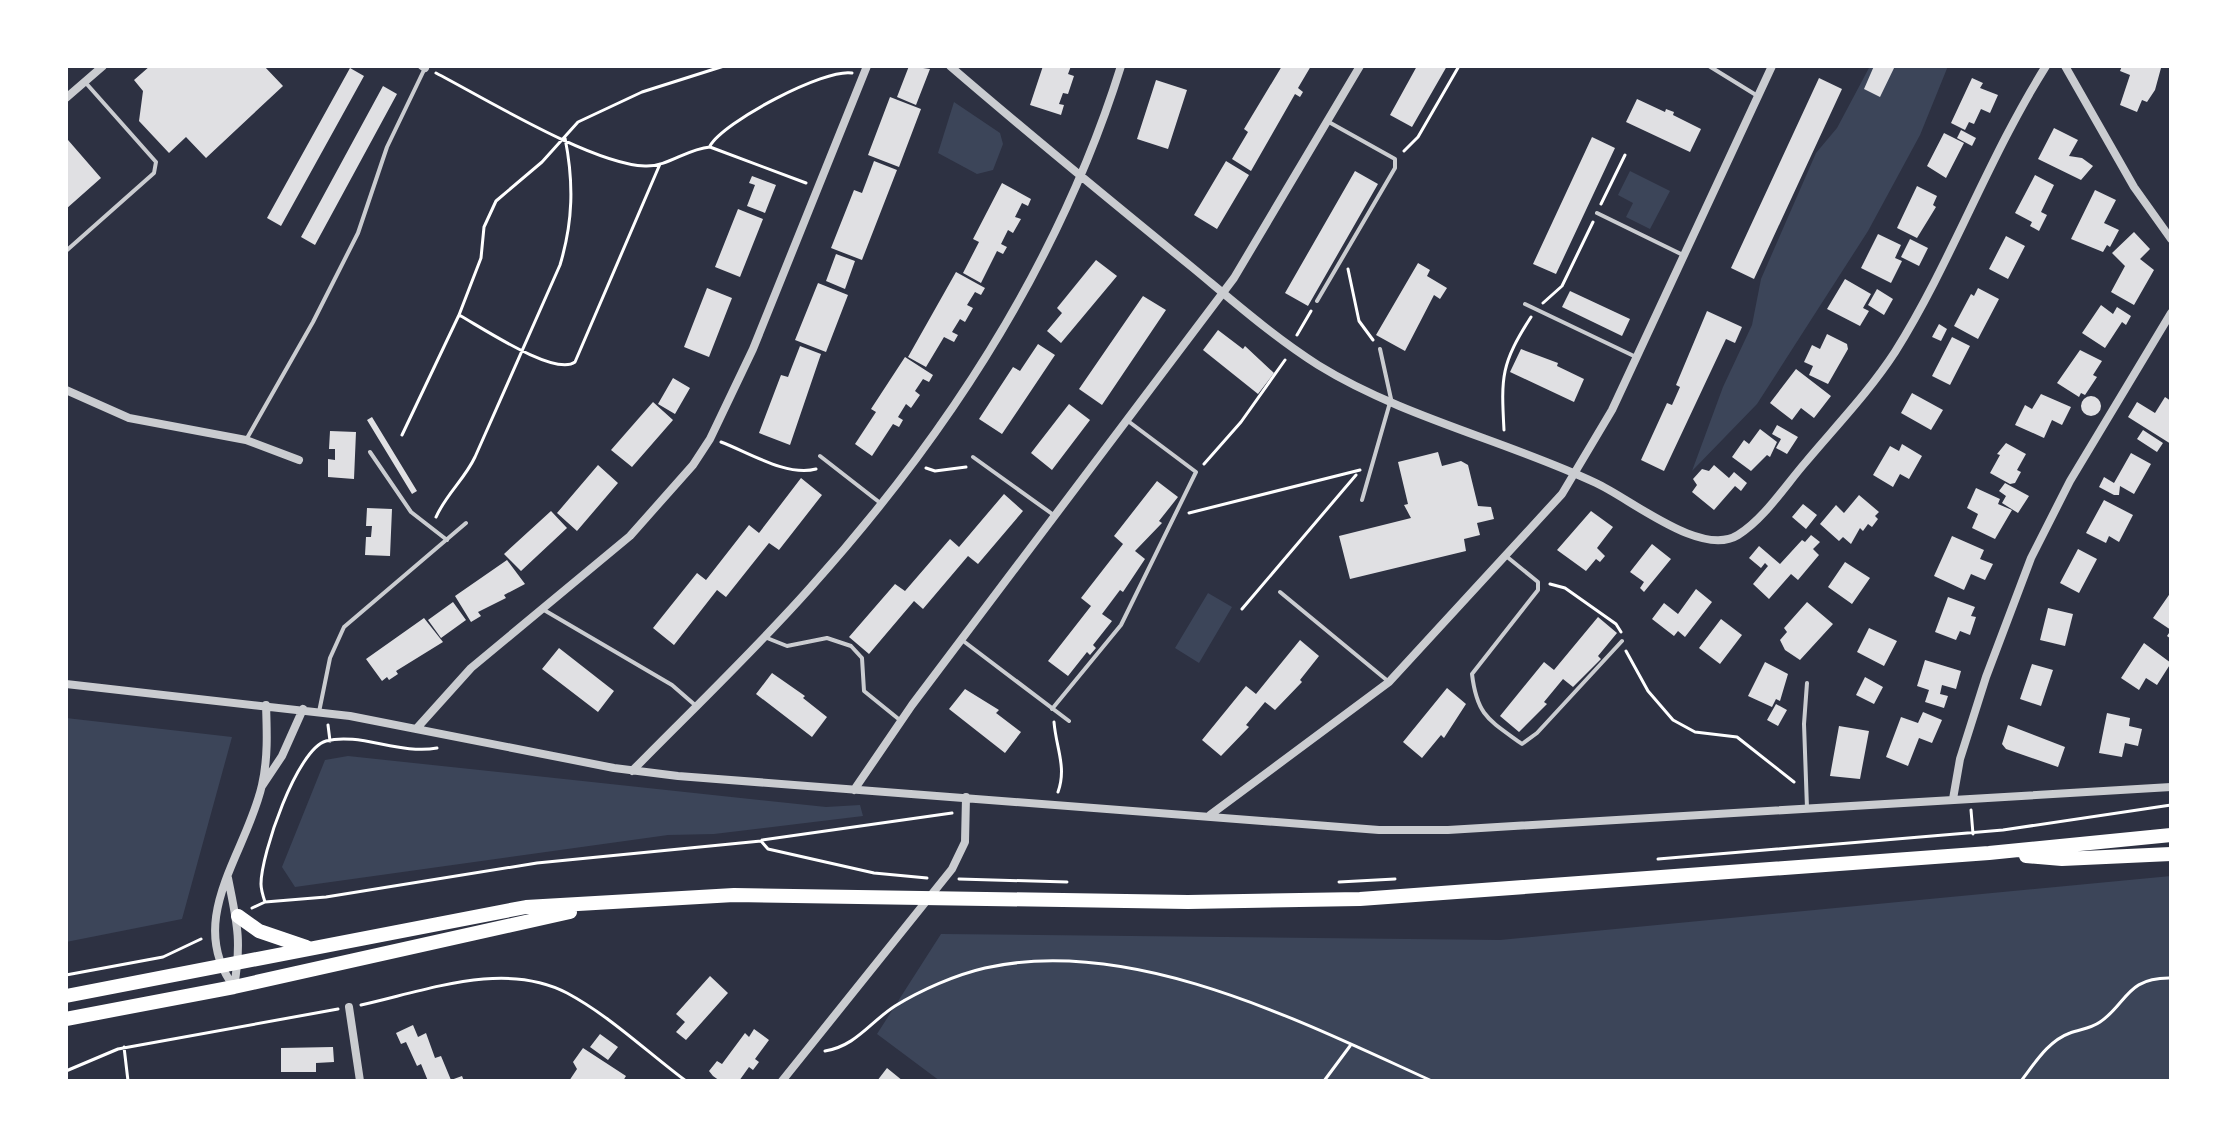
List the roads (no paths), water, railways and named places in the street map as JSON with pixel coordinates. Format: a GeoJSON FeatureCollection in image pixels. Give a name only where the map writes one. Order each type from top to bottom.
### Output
{"type":"FeatureCollection","features":[{"type":"Feature","properties":{"kind":"highway"},"geometry":{"type":"LineString","coordinates":[[66,996],[526,907],[591,906],[734,895],[1188,902],[1360,899],[1989,853],[2171,835]]}},
{"type":"Feature","properties":{"kind":"highway"},"geometry":{"type":"LineString","coordinates":[[1989,853],[2062,859],[2171,854]]}},
{"type":"Feature","properties":{"kind":"highway"},"geometry":{"type":"LineString","coordinates":[[66,1019],[234,987],[591,906]]}},
{"type":"Feature","properties":{"kind":"highway"},"geometry":{"type":"LineString","coordinates":[[244,913],[259,931],[310,948]]}},
{"type":"Feature","properties":{"kind":"street"},"geometry":{"type":"LineString","coordinates":[[66,98],[103,66]]}},
{"type":"Feature","properties":{"kind":"street"},"geometry":{"type":"LineString","coordinates":[[950,66],[1081,177],[1290,346],[1344,379],[1576,475],[1695,537],[1722,541],[1743,531],[1865,393],[1893,354],[1993,157],[2046,66]]}},
{"type":"Feature","properties":{"kind":"street"},"geometry":{"type":"LineString","coordinates":[[632,771],[765,637],[912,464],[1018,305],[1081,177],[1121,66]]}},
{"type":"Feature","properties":{"kind":"street"},"geometry":{"type":"LineString","coordinates":[[854,790],[901,721],[1243,265],[1360,66]]}},
{"type":"Feature","properties":{"kind":"street"},"geometry":{"type":"LineString","coordinates":[[1210,815],[1389,682],[1576,475],[1612,410],[1772,66]]}},
{"type":"Feature","properties":{"kind":"street"},"geometry":{"type":"LineString","coordinates":[[2065,66],[2134,187],[2171,239]]}},
{"type":"Feature","properties":{"kind":"street"},"geometry":{"type":"LineString","coordinates":[[417,728],[471,668],[653,513],[710,439],[753,349],[865,71]]}},
{"type":"Feature","properties":{"kind":"street"},"geometry":{"type":"LineString","coordinates":[[1953,799],[1981,691],[2031,558],[2070,481],[2171,313]]}},
{"type":"Feature","properties":{"kind":"street"},"geometry":{"type":"LineString","coordinates":[[66,390],[150,424],[246,440],[299,460]]}},
{"type":"Feature","properties":{"kind":"street"},"geometry":{"type":"LineString","coordinates":[[66,684],[303,709],[417,728],[632,771],[1413,831],[2171,787]]}},
{"type":"Feature","properties":{"kind":"street"},"geometry":{"type":"LineString","coordinates":[[262,787],[268,739],[266,705]]}},
{"type":"Feature","properties":{"kind":"street"},"geometry":{"type":"LineString","coordinates":[[234,987],[220,968],[216,923],[220,893],[262,787],[282,756],[303,709]]}},
{"type":"Feature","properties":{"kind":"street"},"geometry":{"type":"LineString","coordinates":[[782,1081],[952,869],[965,842],[966,797]]}},
{"type":"Feature","properties":{"kind":"street"},"geometry":{"type":"LineString","coordinates":[[228,877],[244,913],[234,987]]}},
{"type":"Feature","properties":{"kind":"street"},"geometry":{"type":"LineString","coordinates":[[349,1007],[360,1081]]}},
{"type":"Feature","properties":{"kind":"lane"},"geometry":{"type":"LineString","coordinates":[[1709,66],[1758,96]]}},
{"type":"Feature","properties":{"kind":"lane"},"geometry":{"type":"LineString","coordinates":[[246,440],[313,322],[358,233],[387,147],[423,67]]}},
{"type":"Feature","properties":{"kind":"lane"},"geometry":{"type":"LineString","coordinates":[[66,251],[154,173],[156,162],[85,82]]}},
{"type":"Feature","properties":{"kind":"lane"},"geometry":{"type":"LineString","coordinates":[[1317,301],[1395,168],[1395,159],[1327,121]]}},
{"type":"Feature","properties":{"kind":"lane"},"geometry":{"type":"LineString","coordinates":[[1597,213],[1683,255]]}},
{"type":"Feature","properties":{"kind":"lane"},"geometry":{"type":"LineString","coordinates":[[1525,304],[1636,357]]}},
{"type":"Feature","properties":{"kind":"lane"},"geometry":{"type":"LineString","coordinates":[[1362,500],[1391,399],[1380,349]]}},
{"type":"Feature","properties":{"kind":"lane"},"geometry":{"type":"LineString","coordinates":[[1052,709],[1121,625],[1196,472],[1128,421]]}},
{"type":"Feature","properties":{"kind":"lane"},"geometry":{"type":"LineString","coordinates":[[370,452],[411,512],[447,540]]}},
{"type":"Feature","properties":{"kind":"lane"},"geometry":{"type":"LineString","coordinates":[[820,456],[881,504]]}},
{"type":"Feature","properties":{"kind":"lane"},"geometry":{"type":"LineString","coordinates":[[973,457],[1056,517]]}},
{"type":"Feature","properties":{"kind":"lane"},"geometry":{"type":"LineString","coordinates":[[319,712],[330,658],[344,627],[466,523]]}},
{"type":"Feature","properties":{"kind":"lane"},"geometry":{"type":"LineString","coordinates":[[1506,556],[1538,582],[1538,590],[1472,674],[1476,703],[1485,717],[1522,744],[1537,733],[1622,641]]}},
{"type":"Feature","properties":{"kind":"lane"},"geometry":{"type":"LineString","coordinates":[[1280,592],[1389,682]]}},
{"type":"Feature","properties":{"kind":"lane"},"geometry":{"type":"LineString","coordinates":[[542,609],[672,685],[697,706]]}},
{"type":"Feature","properties":{"kind":"lane"},"geometry":{"type":"LineString","coordinates":[[765,637],[787,646],[827,638],[851,646],[862,658],[864,691],[901,721]]}},
{"type":"Feature","properties":{"kind":"lane"},"geometry":{"type":"LineString","coordinates":[[962,640],[1069,721]]}},
{"type":"Feature","properties":{"kind":"lane"},"geometry":{"type":"LineString","coordinates":[[1807,683],[1804,724],[1807,808]]}}]}
